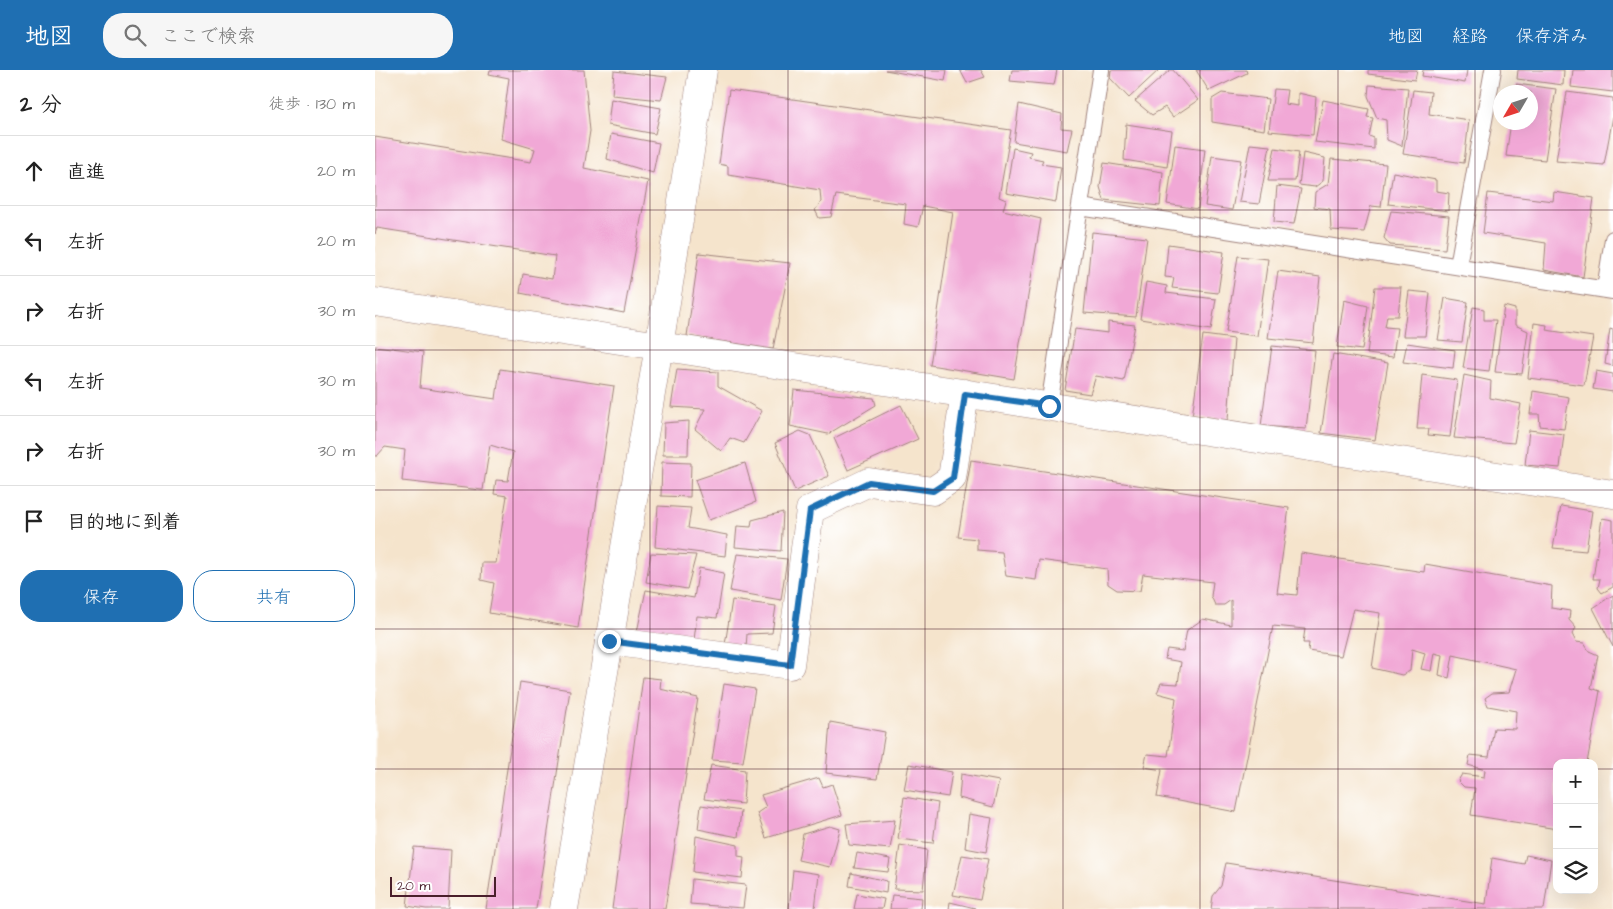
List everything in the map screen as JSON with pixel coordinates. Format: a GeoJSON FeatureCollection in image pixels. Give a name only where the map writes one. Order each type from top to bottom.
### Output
{"type":"FeatureCollection","features":[{"type":"Feature","properties":{"kind":"street"},"geometry":{"type":"LineString","coordinates":[[564,909],[659,346],[703,70]]}},
{"type":"Feature","properties":{"kind":"street"},"geometry":{"type":"LineString","coordinates":[[375,302],[1613,494]]}},
{"type":"Feature","properties":{"kind":"street"},"geometry":{"type":"LineString","coordinates":[[609,641],[790,665],[810,510],[869,482],[933,491],[953,478],[965,394]]}},
{"type":"Feature","properties":{"kind":"lane"},"geometry":{"type":"LineString","coordinates":[[1049,406],[1101,70]]}},
{"type":"Feature","properties":{"kind":"lane"},"geometry":{"type":"LineString","coordinates":[[1458,266],[1493,70]]}},
{"type":"Feature","properties":{"kind":"lane"},"geometry":{"type":"LineString","coordinates":[[1080,207],[1609,290],[1613,239]]}},
{"type":"Feature","properties":{"kind":"building"},"geometry":{"type":"Polygon","coordinates":[[[490,70],[584,70],[590,131],[584,168],[648,181],[624,313],[520,293],[523,274],[552,279],[555,256],[377,228],[375,234],[375,137],[531,162],[535,149],[501,139],[509,78],[489,74],[490,70]]]}},
{"type":"Feature","properties":{"kind":"building"},"geometry":{"type":"Polygon","coordinates":[[[885,70],[947,70],[945,81],[885,70]]]}},
{"type":"Feature","properties":{"kind":"building"},"geometry":{"type":"Polygon","coordinates":[[[960,70],[981,70],[985,77],[967,83],[960,70]]]}},
{"type":"Feature","properties":{"kind":"building"},"geometry":{"type":"Polygon","coordinates":[[[1012,70],[1057,70],[1054,85],[1010,81],[1012,70]]]}},
{"type":"Feature","properties":{"kind":"building"},"geometry":{"type":"Polygon","coordinates":[[[1111,70],[1159,70],[1129,98],[1110,78],[1111,70]]]}},
{"type":"Feature","properties":{"kind":"building"},"geometry":{"type":"Polygon","coordinates":[[[1170,70],[1173,70],[1198,100],[1173,117],[1165,107],[1152,115],[1135,101],[1170,70]]]}},
{"type":"Feature","properties":{"kind":"building"},"geometry":{"type":"Polygon","coordinates":[[[1196,70],[1246,70],[1247,73],[1209,91],[1196,70]]]}},
{"type":"Feature","properties":{"kind":"building"},"geometry":{"type":"Polygon","coordinates":[[[1368,70],[1417,70],[1415,80],[1368,74],[1368,70]]]}},
{"type":"Feature","properties":{"kind":"building"},"geometry":{"type":"Polygon","coordinates":[[[1423,70],[1467,70],[1465,83],[1422,76],[1423,70]]]}},
{"type":"Feature","properties":{"kind":"building"},"geometry":{"type":"Polygon","coordinates":[[[1518,70],[1564,70],[1563,85],[1517,79],[1518,70]]]}},
{"type":"Feature","properties":{"kind":"building"},"geometry":{"type":"Polygon","coordinates":[[[1573,70],[1613,70],[1613,92],[1571,87],[1573,70]]]}},
{"type":"Feature","properties":{"kind":"building"},"geometry":{"type":"Polygon","coordinates":[[[614,71],[667,77],[661,100],[612,95],[614,71]]]}},
{"type":"Feature","properties":{"kind":"building"},"geometry":{"type":"Polygon","coordinates":[[[1369,85],[1408,88],[1402,146],[1387,140],[1386,120],[1377,118],[1368,96],[1369,85]]]}},
{"type":"Feature","properties":{"kind":"building"},"geometry":{"type":"Polygon","coordinates":[[[1538,87],[1556,89],[1545,160],[1506,156],[1510,130],[1538,130],[1538,87]]]}},
{"type":"Feature","properties":{"kind":"building"},"geometry":{"type":"Polygon","coordinates":[[[1274,89],[1287,90],[1285,104],[1298,106],[1298,93],[1316,97],[1313,135],[1269,131],[1274,89]]]}},
{"type":"Feature","properties":{"kind":"building"},"geometry":{"type":"Polygon","coordinates":[[[729,90],[1011,130],[999,197],[1006,200],[1003,210],[1041,219],[1014,379],[930,365],[953,212],[923,206],[918,227],[904,224],[906,204],[836,195],[831,217],[819,218],[815,210],[821,202],[820,190],[728,175],[728,166],[719,164],[729,90]]]}},
{"type":"Feature","properties":{"kind":"building"},"geometry":{"type":"Polygon","coordinates":[[[1413,90],[1431,92],[1429,114],[1469,120],[1464,163],[1403,154],[1413,90]]]}},
{"type":"Feature","properties":{"kind":"building"},"geometry":{"type":"Polygon","coordinates":[[[1567,92],[1613,98],[1613,116],[1604,165],[1556,161],[1567,92]]]}},
{"type":"Feature","properties":{"kind":"building"},"geometry":{"type":"Polygon","coordinates":[[[1222,93],[1268,99],[1264,130],[1212,122],[1212,99],[1222,93]]]}},
{"type":"Feature","properties":{"kind":"building"},"geometry":{"type":"Polygon","coordinates":[[[611,99],[661,108],[655,134],[608,125],[611,99]]]}},
{"type":"Feature","properties":{"kind":"building"},"geometry":{"type":"Polygon","coordinates":[[[1323,100],[1369,109],[1367,117],[1373,118],[1369,136],[1374,138],[1374,149],[1315,142],[1323,100]]]}},
{"type":"Feature","properties":{"kind":"building"},"geometry":{"type":"Polygon","coordinates":[[[1019,104],[1062,114],[1061,128],[1072,129],[1067,151],[1014,142],[1019,104]]]}},
{"type":"Feature","properties":{"kind":"building"},"geometry":{"type":"Polygon","coordinates":[[[1126,124],[1172,131],[1167,167],[1124,160],[1126,124]]]}},
{"type":"Feature","properties":{"kind":"building"},"geometry":{"type":"Polygon","coordinates":[[[611,134],[659,143],[653,173],[607,159],[611,134]]]}},
{"type":"Feature","properties":{"kind":"building"},"geometry":{"type":"Polygon","coordinates":[[[1250,144],[1270,146],[1259,204],[1239,202],[1250,144]]]}},
{"type":"Feature","properties":{"kind":"building"},"geometry":{"type":"Polygon","coordinates":[[[1175,145],[1205,149],[1198,209],[1167,204],[1175,145]]]}},
{"type":"Feature","properties":{"kind":"building"},"geometry":{"type":"Polygon","coordinates":[[[1013,148],[1031,152],[1029,157],[1043,160],[1041,164],[1061,167],[1056,202],[1006,193],[1013,148]]]}},
{"type":"Feature","properties":{"kind":"building"},"geometry":{"type":"Polygon","coordinates":[[[1275,148],[1299,152],[1295,181],[1268,181],[1275,148]]]}},
{"type":"Feature","properties":{"kind":"building"},"geometry":{"type":"Polygon","coordinates":[[[1303,153],[1325,158],[1323,181],[1315,187],[1299,185],[1303,153]]]}},
{"type":"Feature","properties":{"kind":"building"},"geometry":{"type":"Polygon","coordinates":[[[1212,156],[1241,160],[1232,210],[1205,206],[1212,156]]]}},
{"type":"Feature","properties":{"kind":"building"},"geometry":{"type":"Polygon","coordinates":[[[1331,159],[1386,164],[1381,207],[1371,206],[1364,232],[1331,230],[1330,209],[1314,207],[1315,192],[1328,184],[1331,159]]]}},
{"type":"Feature","properties":{"kind":"building"},"geometry":{"type":"Polygon","coordinates":[[[1104,163],[1163,172],[1160,206],[1104,200],[1100,187],[1104,163]]]}},
{"type":"Feature","properties":{"kind":"building"},"geometry":{"type":"Polygon","coordinates":[[[1393,172],[1436,180],[1436,191],[1449,193],[1448,211],[1388,204],[1393,172]]]}},
{"type":"Feature","properties":{"kind":"building"},"geometry":{"type":"Polygon","coordinates":[[[1277,186],[1301,189],[1294,224],[1274,222],[1277,186]]]}},
{"type":"Feature","properties":{"kind":"building"},"geometry":{"type":"Polygon","coordinates":[[[1554,192],[1594,198],[1583,277],[1544,270],[1546,243],[1483,233],[1488,193],[1553,201],[1554,192]]]}},
{"type":"Feature","properties":{"kind":"building"},"geometry":{"type":"Polygon","coordinates":[[[1391,211],[1449,216],[1445,249],[1390,245],[1384,238],[1391,211]]]}},
{"type":"Feature","properties":{"kind":"building"},"geometry":{"type":"Polygon","coordinates":[[[1092,232],[1147,238],[1136,317],[1084,313],[1092,232]]]}},
{"type":"Feature","properties":{"kind":"building"},"geometry":{"type":"Polygon","coordinates":[[[1168,244],[1224,252],[1218,293],[1172,288],[1174,278],[1165,277],[1168,244]]]}},
{"type":"Feature","properties":{"kind":"building"},"geometry":{"type":"Polygon","coordinates":[[[699,253],[790,263],[773,349],[687,336],[699,253]]]}},
{"type":"Feature","properties":{"kind":"building"},"geometry":{"type":"Polygon","coordinates":[[[1238,256],[1268,259],[1257,336],[1226,332],[1238,256]]]}},
{"type":"Feature","properties":{"kind":"building"},"geometry":{"type":"Polygon","coordinates":[[[1278,271],[1320,277],[1313,343],[1268,338],[1278,271]]]}},
{"type":"Feature","properties":{"kind":"building"},"geometry":{"type":"Polygon","coordinates":[[[1146,282],[1167,286],[1166,293],[1216,299],[1211,330],[1140,319],[1146,282]]]}},
{"type":"Feature","properties":{"kind":"building"},"geometry":{"type":"Polygon","coordinates":[[[1375,287],[1401,287],[1398,316],[1387,316],[1385,327],[1397,328],[1393,357],[1367,354],[1375,287]]]}},
{"type":"Feature","properties":{"kind":"building"},"geometry":{"type":"Polygon","coordinates":[[[1409,291],[1430,293],[1425,336],[1403,336],[1409,291]]]}},
{"type":"Feature","properties":{"kind":"building"},"geometry":{"type":"Polygon","coordinates":[[[1445,298],[1468,302],[1462,342],[1438,340],[1445,298]]]}},
{"type":"Feature","properties":{"kind":"building"},"geometry":{"type":"Polygon","coordinates":[[[1344,300],[1368,306],[1362,350],[1337,347],[1344,300]]]}},
{"type":"Feature","properties":{"kind":"building"},"geometry":{"type":"Polygon","coordinates":[[[1504,306],[1515,309],[1515,325],[1528,331],[1522,374],[1495,372],[1504,306]]]}},
{"type":"Feature","properties":{"kind":"building"},"geometry":{"type":"Polygon","coordinates":[[[1473,307],[1484,309],[1484,320],[1496,320],[1489,371],[1463,368],[1473,307]]]}},
{"type":"Feature","properties":{"kind":"building"},"geometry":{"type":"Polygon","coordinates":[[[1108,322],[1135,325],[1124,381],[1096,376],[1090,394],[1065,390],[1075,329],[1108,333],[1108,322]]]}},
{"type":"Feature","properties":{"kind":"building"},"geometry":{"type":"Polygon","coordinates":[[[1534,323],[1547,325],[1546,330],[1593,337],[1584,385],[1528,378],[1534,323]]]}},
{"type":"Feature","properties":{"kind":"building"},"geometry":{"type":"Polygon","coordinates":[[[1610,329],[1613,330],[1613,366],[1605,364],[1610,329]]]}},
{"type":"Feature","properties":{"kind":"building"},"geometry":{"type":"Polygon","coordinates":[[[1203,335],[1234,339],[1228,420],[1192,417],[1203,335]]]}},
{"type":"Feature","properties":{"kind":"building"},"geometry":{"type":"Polygon","coordinates":[[[1407,343],[1455,350],[1453,368],[1403,362],[1407,343]]]}},
{"type":"Feature","properties":{"kind":"building"},"geometry":{"type":"Polygon","coordinates":[[[375,346],[423,352],[420,388],[496,399],[500,369],[614,386],[578,628],[489,613],[494,583],[481,580],[482,563],[496,563],[507,496],[494,494],[496,480],[508,481],[513,452],[490,445],[483,490],[402,481],[405,450],[385,447],[375,456],[375,346]]]}},
{"type":"Feature","properties":{"kind":"building"},"geometry":{"type":"Polygon","coordinates":[[[1272,346],[1315,350],[1306,429],[1261,426],[1272,346]]]}},
{"type":"Feature","properties":{"kind":"building"},"geometry":{"type":"Polygon","coordinates":[[[1333,354],[1388,363],[1375,440],[1321,433],[1333,354]]]}},
{"type":"Feature","properties":{"kind":"building"},"geometry":{"type":"Polygon","coordinates":[[[677,369],[718,372],[718,386],[762,411],[744,443],[730,438],[721,451],[695,429],[705,409],[671,407],[677,369]]]}},
{"type":"Feature","properties":{"kind":"building"},"geometry":{"type":"Polygon","coordinates":[[[1596,371],[1613,374],[1613,392],[1593,389],[1596,371]]]}},
{"type":"Feature","properties":{"kind":"building"},"geometry":{"type":"Polygon","coordinates":[[[1422,375],[1457,380],[1450,437],[1428,435],[1429,429],[1417,429],[1422,375]]]}},
{"type":"Feature","properties":{"kind":"building"},"geometry":{"type":"Polygon","coordinates":[[[1464,375],[1491,381],[1490,398],[1521,404],[1514,443],[1454,438],[1464,375]]]}},
{"type":"Feature","properties":{"kind":"building"},"geometry":{"type":"Polygon","coordinates":[[[794,390],[874,398],[876,405],[828,434],[790,426],[794,390]]]}},
{"type":"Feature","properties":{"kind":"building"},"geometry":{"type":"Polygon","coordinates":[[[1533,391],[1569,397],[1564,429],[1540,426],[1539,414],[1530,414],[1533,391]]]}},
{"type":"Feature","properties":{"kind":"building"},"geometry":{"type":"Polygon","coordinates":[[[901,405],[918,439],[848,470],[834,438],[901,405]]]}},
{"type":"Feature","properties":{"kind":"building"},"geometry":{"type":"Polygon","coordinates":[[[689,421],[688,455],[663,455],[664,423],[689,421]]]}},
{"type":"Feature","properties":{"kind":"building"},"geometry":{"type":"Polygon","coordinates":[[[1529,430],[1564,434],[1560,468],[1525,465],[1529,430]]]}},
{"type":"Feature","properties":{"kind":"building"},"geometry":{"type":"Polygon","coordinates":[[[800,431],[810,435],[829,476],[795,491],[775,443],[800,431]]]}},
{"type":"Feature","properties":{"kind":"building"},"geometry":{"type":"Polygon","coordinates":[[[971,460],[1289,508],[1277,593],[1297,595],[1301,553],[1424,572],[1425,564],[1552,586],[1551,608],[1570,611],[1569,620],[1576,628],[1572,634],[1576,642],[1584,643],[1589,651],[1598,655],[1591,688],[1600,691],[1588,759],[1553,759],[1553,828],[1471,815],[1475,788],[1464,787],[1458,781],[1462,774],[1484,777],[1485,770],[1468,765],[1470,755],[1489,757],[1494,728],[1515,729],[1516,711],[1488,706],[1485,698],[1492,693],[1509,692],[1516,669],[1453,655],[1449,678],[1439,675],[1442,655],[1434,653],[1431,671],[1421,669],[1425,653],[1412,649],[1410,671],[1402,675],[1372,668],[1380,613],[1353,609],[1341,656],[1308,651],[1309,643],[1303,643],[1305,629],[1273,626],[1236,812],[1157,797],[1162,770],[1144,767],[1147,754],[1168,756],[1176,698],[1157,693],[1161,683],[1178,684],[1181,662],[1165,659],[1167,649],[1183,651],[1187,630],[1203,619],[1231,625],[1231,600],[1224,605],[1215,605],[1211,596],[1213,582],[1143,574],[1140,591],[1117,590],[1108,584],[1107,569],[1039,560],[1036,580],[1006,576],[1002,552],[977,550],[977,539],[958,537],[971,460]]]}},
{"type":"Feature","properties":{"kind":"building"},"geometry":{"type":"Polygon","coordinates":[[[662,462],[691,463],[690,497],[661,496],[662,462]]]}},
{"type":"Feature","properties":{"kind":"building"},"geometry":{"type":"Polygon","coordinates":[[[745,463],[756,502],[709,520],[695,480],[745,463]]]}},
{"type":"Feature","properties":{"kind":"building"},"geometry":{"type":"Polygon","coordinates":[[[658,506],[691,508],[688,528],[727,535],[725,556],[655,547],[658,506]]]}},
{"type":"Feature","properties":{"kind":"building"},"geometry":{"type":"Polygon","coordinates":[[[1561,506],[1592,511],[1586,551],[1553,548],[1561,506]]]}},
{"type":"Feature","properties":{"kind":"building"},"geometry":{"type":"Polygon","coordinates":[[[783,512],[781,551],[735,547],[737,526],[751,527],[752,520],[783,512]]]}},
{"type":"Feature","properties":{"kind":"building"},"geometry":{"type":"Polygon","coordinates":[[[1602,518],[1613,520],[1613,587],[1602,593],[1598,588],[1600,579],[1593,579],[1602,518]]]}},
{"type":"Feature","properties":{"kind":"building"},"geometry":{"type":"Polygon","coordinates":[[[651,553],[696,555],[687,589],[646,582],[651,553]]]}},
{"type":"Feature","properties":{"kind":"building"},"geometry":{"type":"Polygon","coordinates":[[[737,554],[787,559],[781,600],[730,591],[737,554]]]}},
{"type":"Feature","properties":{"kind":"building"},"geometry":{"type":"Polygon","coordinates":[[[699,568],[724,573],[717,618],[697,616],[694,640],[637,632],[646,590],[694,598],[699,568]]]}},
{"type":"Feature","properties":{"kind":"building"},"geometry":{"type":"Polygon","coordinates":[[[1613,595],[1613,647],[1593,608],[1613,595]]]}},
{"type":"Feature","properties":{"kind":"building"},"geometry":{"type":"Polygon","coordinates":[[[732,600],[776,606],[772,633],[747,634],[746,648],[725,645],[732,600]]]}},
{"type":"Feature","properties":{"kind":"building"},"geometry":{"type":"Polygon","coordinates":[[[643,677],[661,679],[660,689],[698,698],[665,909],[612,909],[643,677]]]}},
{"type":"Feature","properties":{"kind":"building"},"geometry":{"type":"Polygon","coordinates":[[[520,682],[570,690],[536,909],[486,909],[520,682]]]}},
{"type":"Feature","properties":{"kind":"building"},"geometry":{"type":"Polygon","coordinates":[[[724,684],[755,689],[743,762],[712,760],[724,684]]]}},
{"type":"Feature","properties":{"kind":"building"},"geometry":{"type":"Polygon","coordinates":[[[830,722],[885,732],[877,779],[826,773],[830,722]]]}},
{"type":"Feature","properties":{"kind":"building"},"geometry":{"type":"Polygon","coordinates":[[[909,764],[952,772],[948,797],[904,790],[909,764]]]}},
{"type":"Feature","properties":{"kind":"building"},"geometry":{"type":"Polygon","coordinates":[[[711,765],[745,770],[743,804],[704,799],[711,765]]]}},
{"type":"Feature","properties":{"kind":"building"},"geometry":{"type":"Polygon","coordinates":[[[961,774],[999,781],[993,807],[959,798],[961,774]]]}},
{"type":"Feature","properties":{"kind":"building"},"geometry":{"type":"Polygon","coordinates":[[[819,778],[823,787],[832,784],[842,815],[766,838],[757,813],[766,807],[761,795],[819,778]]]}},
{"type":"Feature","properties":{"kind":"building"},"geometry":{"type":"Polygon","coordinates":[[[904,797],[938,803],[933,843],[898,839],[904,797]]]}},
{"type":"Feature","properties":{"kind":"building"},"geometry":{"type":"Polygon","coordinates":[[[701,805],[741,811],[738,837],[698,829],[701,805]]]}},
{"type":"Feature","properties":{"kind":"building"},"geometry":{"type":"Polygon","coordinates":[[[969,814],[992,818],[986,852],[965,848],[969,814]]]}},
{"type":"Feature","properties":{"kind":"building"},"geometry":{"type":"Polygon","coordinates":[[[895,820],[890,849],[849,845],[846,824],[895,820]]]}},
{"type":"Feature","properties":{"kind":"building"},"geometry":{"type":"Polygon","coordinates":[[[830,826],[840,829],[830,867],[798,860],[803,834],[830,826]]]}},
{"type":"Feature","properties":{"kind":"building"},"geometry":{"type":"Polygon","coordinates":[[[696,836],[738,845],[738,856],[744,857],[742,878],[693,872],[696,836]]]}},
{"type":"Feature","properties":{"kind":"building"},"geometry":{"type":"Polygon","coordinates":[[[900,845],[927,850],[923,890],[894,889],[900,845]]]}},
{"type":"Feature","properties":{"kind":"building"},"geometry":{"type":"Polygon","coordinates":[[[414,847],[451,850],[448,909],[426,909],[407,906],[414,847]]]}},
{"type":"Feature","properties":{"kind":"building"},"geometry":{"type":"Polygon","coordinates":[[[857,853],[890,859],[888,872],[854,868],[857,853]]]}},
{"type":"Feature","properties":{"kind":"building"},"geometry":{"type":"Polygon","coordinates":[[[962,855],[988,859],[980,900],[953,895],[962,855]]]}},
{"type":"Feature","properties":{"kind":"building"},"geometry":{"type":"Polygon","coordinates":[[[1526,855],[1551,860],[1544,909],[1211,909],[1213,896],[1221,886],[1226,863],[1486,904],[1492,858],[1524,864],[1526,855]]]}},
{"type":"Feature","properties":{"kind":"building"},"geometry":{"type":"Polygon","coordinates":[[[793,870],[819,874],[815,909],[789,909],[793,870]]]}},
{"type":"Feature","properties":{"kind":"building"},"geometry":{"type":"Polygon","coordinates":[[[851,873],[887,881],[886,893],[849,886],[851,873]]]}},
{"type":"Feature","properties":{"kind":"building"},"geometry":{"type":"Polygon","coordinates":[[[692,879],[746,885],[743,908],[690,904],[692,879]]]}},
{"type":"Feature","properties":{"kind":"building"},"geometry":{"type":"Polygon","coordinates":[[[857,894],[884,899],[882,909],[854,909],[857,894]]]}},
{"type":"Feature","properties":{"kind":"building"},"geometry":{"type":"Polygon","coordinates":[[[892,895],[922,898],[921,909],[890,909],[892,895]]]}},
{"type":"Feature","properties":{"kind":"building"},"geometry":{"type":"Polygon","coordinates":[[[950,902],[975,908],[975,909],[949,909],[950,902]]]}},
{"type":"Feature","properties":{"kind":"route"},"geometry":{"type":"LineString","coordinates":[[609,641],[790,665],[810,510],[869,482],[933,491],[953,478],[965,394],[1049,406]]}}]}
